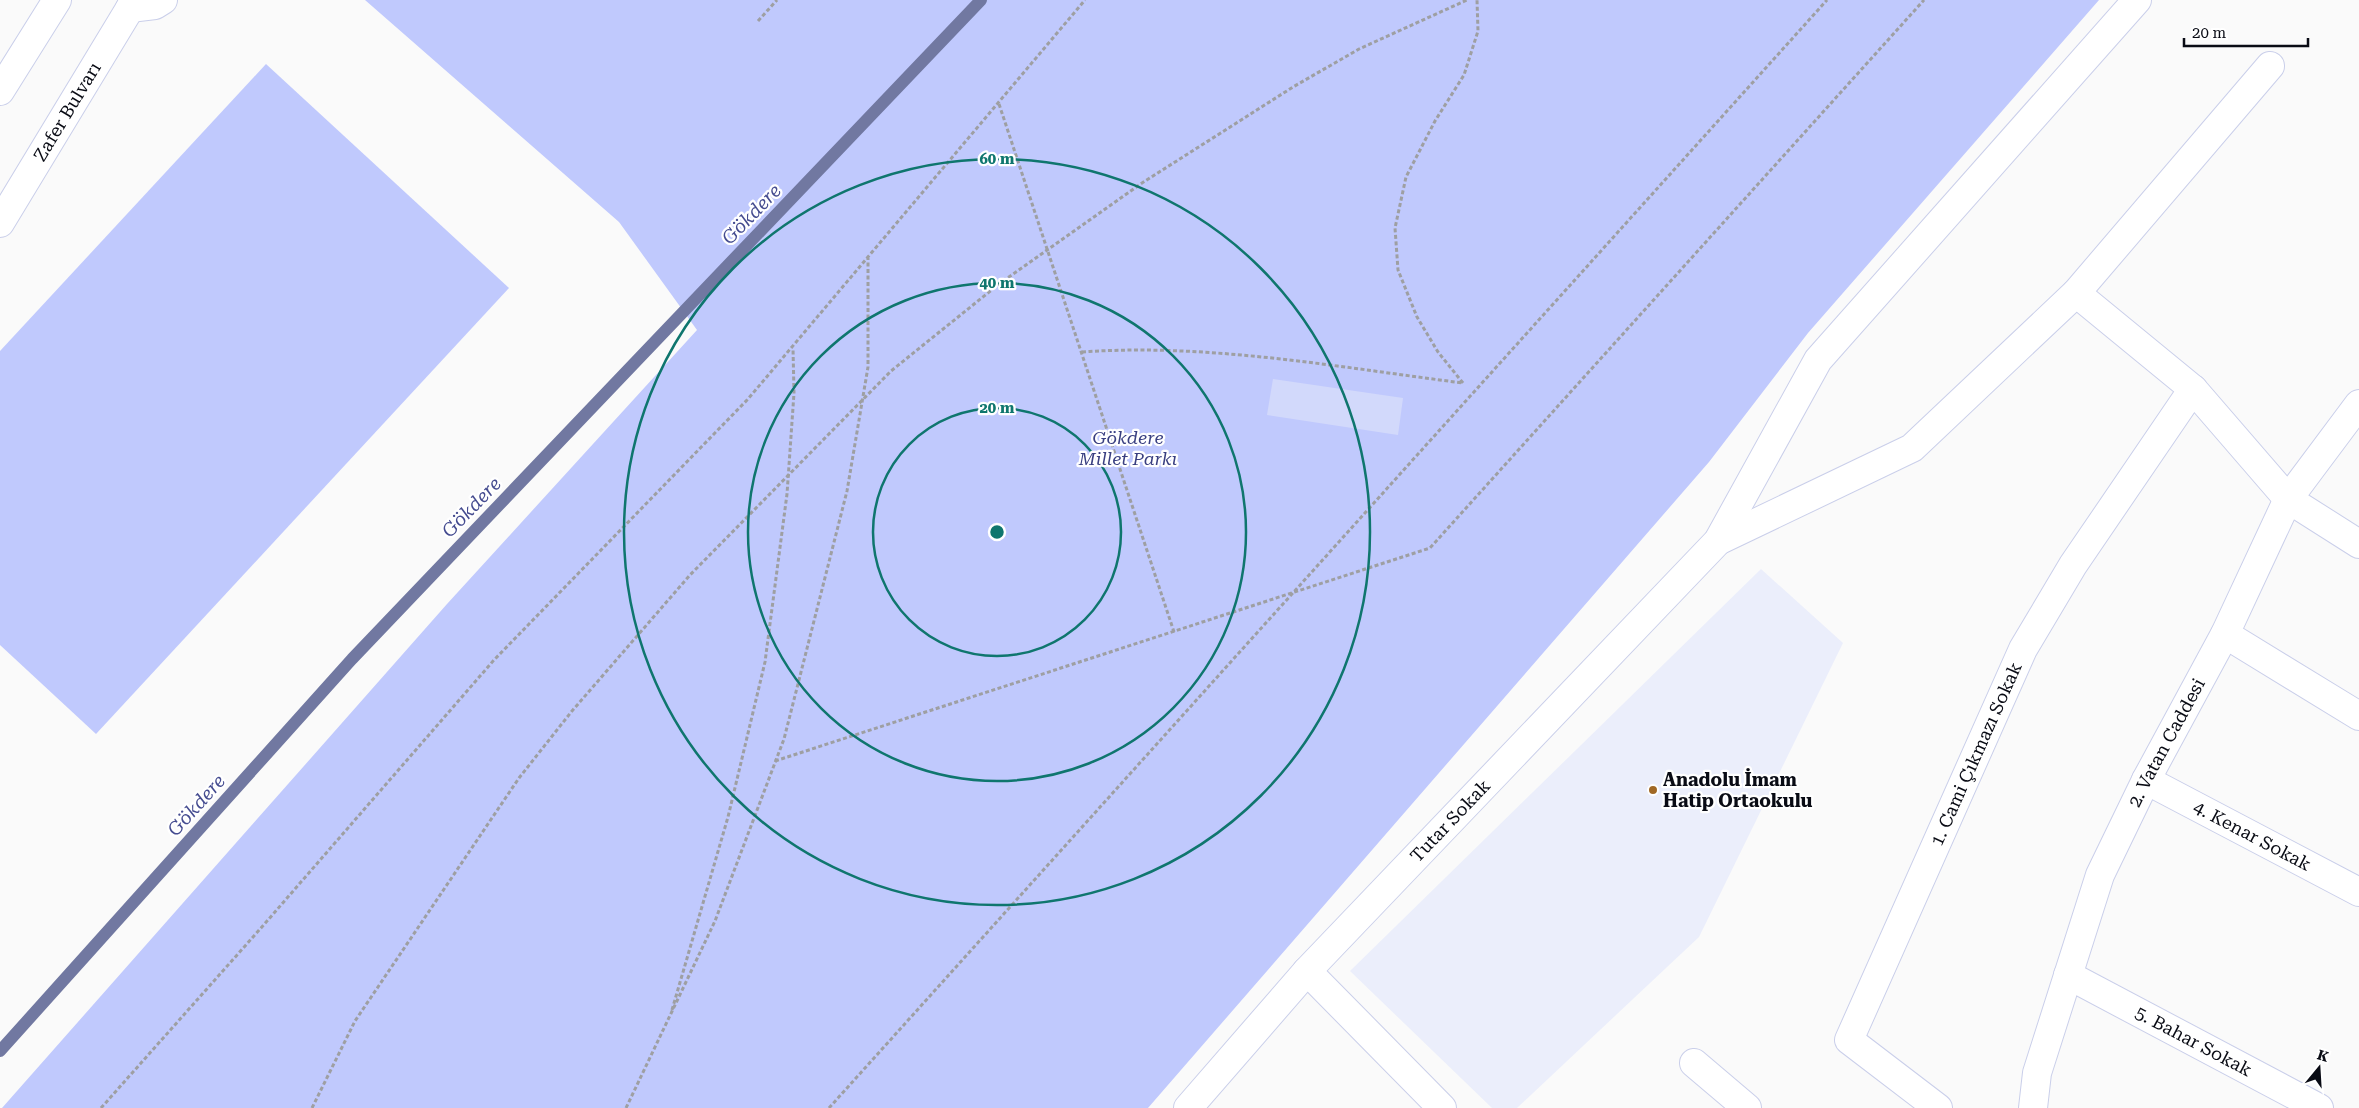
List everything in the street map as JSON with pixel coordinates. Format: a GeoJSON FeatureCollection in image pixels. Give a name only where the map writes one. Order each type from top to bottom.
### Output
{"type":"FeatureCollection","features":[{"type":"Feature","properties":{"kind":"street"},"geometry":{"type":"LineString","coordinates":[[0,91],[57,0]]}},
{"type":"Feature","properties":{"kind":"street"},"geometry":{"type":"LineString","coordinates":[[133,4],[156,5],[162,0]]}},
{"type":"Feature","properties":{"kind":"street"},"geometry":{"type":"LineString","coordinates":[[1718,541],[1818,360],[2137,0]]}},
{"type":"Feature","properties":{"kind":"street","name":"Zafer Bulvarı"},"geometry":{"type":"LineString","coordinates":[[0,223],[133,4]]}},
{"type":"Feature","properties":{"kind":"street"},"geometry":{"type":"LineString","coordinates":[[1718,541],[1912,448],[2076,293],[2270,66]]}},
{"type":"Feature","properties":{"kind":"street"},"geometry":{"type":"LineString","coordinates":[[2076,293],[2193,389],[2288,500],[2359,544]]}},
{"type":"Feature","properties":{"kind":"street","name":"1. Cami Çıkmazı Sokak"},"geometry":{"type":"LineString","coordinates":[[1938,1108],[1849,1040],[2023,649],[2073,564],[2193,389]]}},
{"type":"Feature","properties":{"kind":"street","name":"2. Vatan Caddesi"},"geometry":{"type":"LineString","coordinates":[[2033,1108],[2038,1073],[2100,876],[2146,780],[2225,634],[2288,500],[2359,404]]}},
{"type":"Feature","properties":{"kind":"street","name":"Tutar Sokak"},"geometry":{"type":"LineString","coordinates":[[1188,1108],[1307,971],[1718,541]]}},
{"type":"Feature","properties":{"kind":"street"},"geometry":{"type":"LineString","coordinates":[[2225,634],[2359,716]]}},
{"type":"Feature","properties":{"kind":"street","name":"4. Kenar Sokak"},"geometry":{"type":"LineString","coordinates":[[2146,780],[2359,892]]}},
{"type":"Feature","properties":{"kind":"street"},"geometry":{"type":"LineString","coordinates":[[1307,971],[1442,1108]]}},
{"type":"Feature","properties":{"kind":"street","name":"5. Bahar Sokak"},"geometry":{"type":"LineString","coordinates":[[2068,975],[2319,1108]]}},
{"type":"Feature","properties":{"kind":"street"},"geometry":{"type":"LineString","coordinates":[[1694,1064],[1747,1108]]}},
{"type":"Feature","properties":{"kind":"path"},"geometry":{"type":"LineString","coordinates":[[758,21],[777,0]]}},
{"type":"Feature","properties":{"kind":"path"},"geometry":{"type":"LineString","coordinates":[[101,1108],[261,928],[494,660],[748,399],[1085,0]]}},
{"type":"Feature","properties":{"kind":"path"},"geometry":{"type":"LineString","coordinates":[[312,1108],[355,1021],[519,778],[572,711],[690,575],[788,478],[802,460],[891,371],[999,284],[1142,183],[1293,87],[1359,49],[1467,0]]}},
{"type":"Feature","properties":{"kind":"path"},"geometry":{"type":"LineString","coordinates":[[1082,352],[1122,349],[1285,359],[1463,383],[1438,352],[1418,317],[1398,270],[1394,228],[1406,177],[1435,121],[1464,75],[1478,31],[1477,0]]}},
{"type":"Feature","properties":{"kind":"path"},"geometry":{"type":"LineString","coordinates":[[829,1108],[1828,0]]}},
{"type":"Feature","properties":{"kind":"path"},"geometry":{"type":"LineString","coordinates":[[776,761],[1430,548],[1924,0]]}},
{"type":"Feature","properties":{"kind":"path"},"geometry":{"type":"LineString","coordinates":[[999,103],[1174,632]]}},
{"type":"Feature","properties":{"kind":"path"},"geometry":{"type":"LineString","coordinates":[[626,1108],[668,1023],[714,921],[784,739],[847,491],[868,367],[868,258]]}},
{"type":"Feature","properties":{"kind":"path"},"geometry":{"type":"LineString","coordinates":[[668,1023],[698,926],[750,731],[765,662],[788,478],[794,393],[793,347]]}},
{"type":"Feature","properties":{"kind":"shaded area","name":"Anadolu İmam Hatip Ortaokulu"},"geometry":{"type":"Polygon","coordinates":[[[1761,569],[1843,643],[1699,937],[1517,1108],[1492,1108],[1350,971],[1761,569]]]}},
{"type":"Feature","properties":{"kind":"green space","name":"Gökdere Millet Parkı"},"geometry":{"type":"Polygon","coordinates":[[[365,0],[2099,0],[1808,333],[1709,462],[1148,1108],[2,1108],[447,604],[697,330],[619,222],[365,0]]]}},
{"type":"Feature","properties":{"kind":"green space"},"geometry":{"type":"Polygon","coordinates":[[[266,64],[509,288],[96,734],[0,645],[0,351],[266,64]]]}},
{"type":"Feature","properties":{"kind":"building"},"geometry":{"type":"Polygon","coordinates":[[[1273,379],[1403,398],[1398,435],[1267,415],[1273,379]]]}},
{"type":"Feature","properties":{"kind":"waterway","name":"Gökdere"},"geometry":{"type":"LineString","coordinates":[[0,1051],[352,659],[981,0]]}},
{"type":"Feature","properties":{"kind":"place","name":"Anadolu İmam Hatip Ortaokulu"},"geometry":{"type":"Point","coordinates":[1653,790]}}]}
